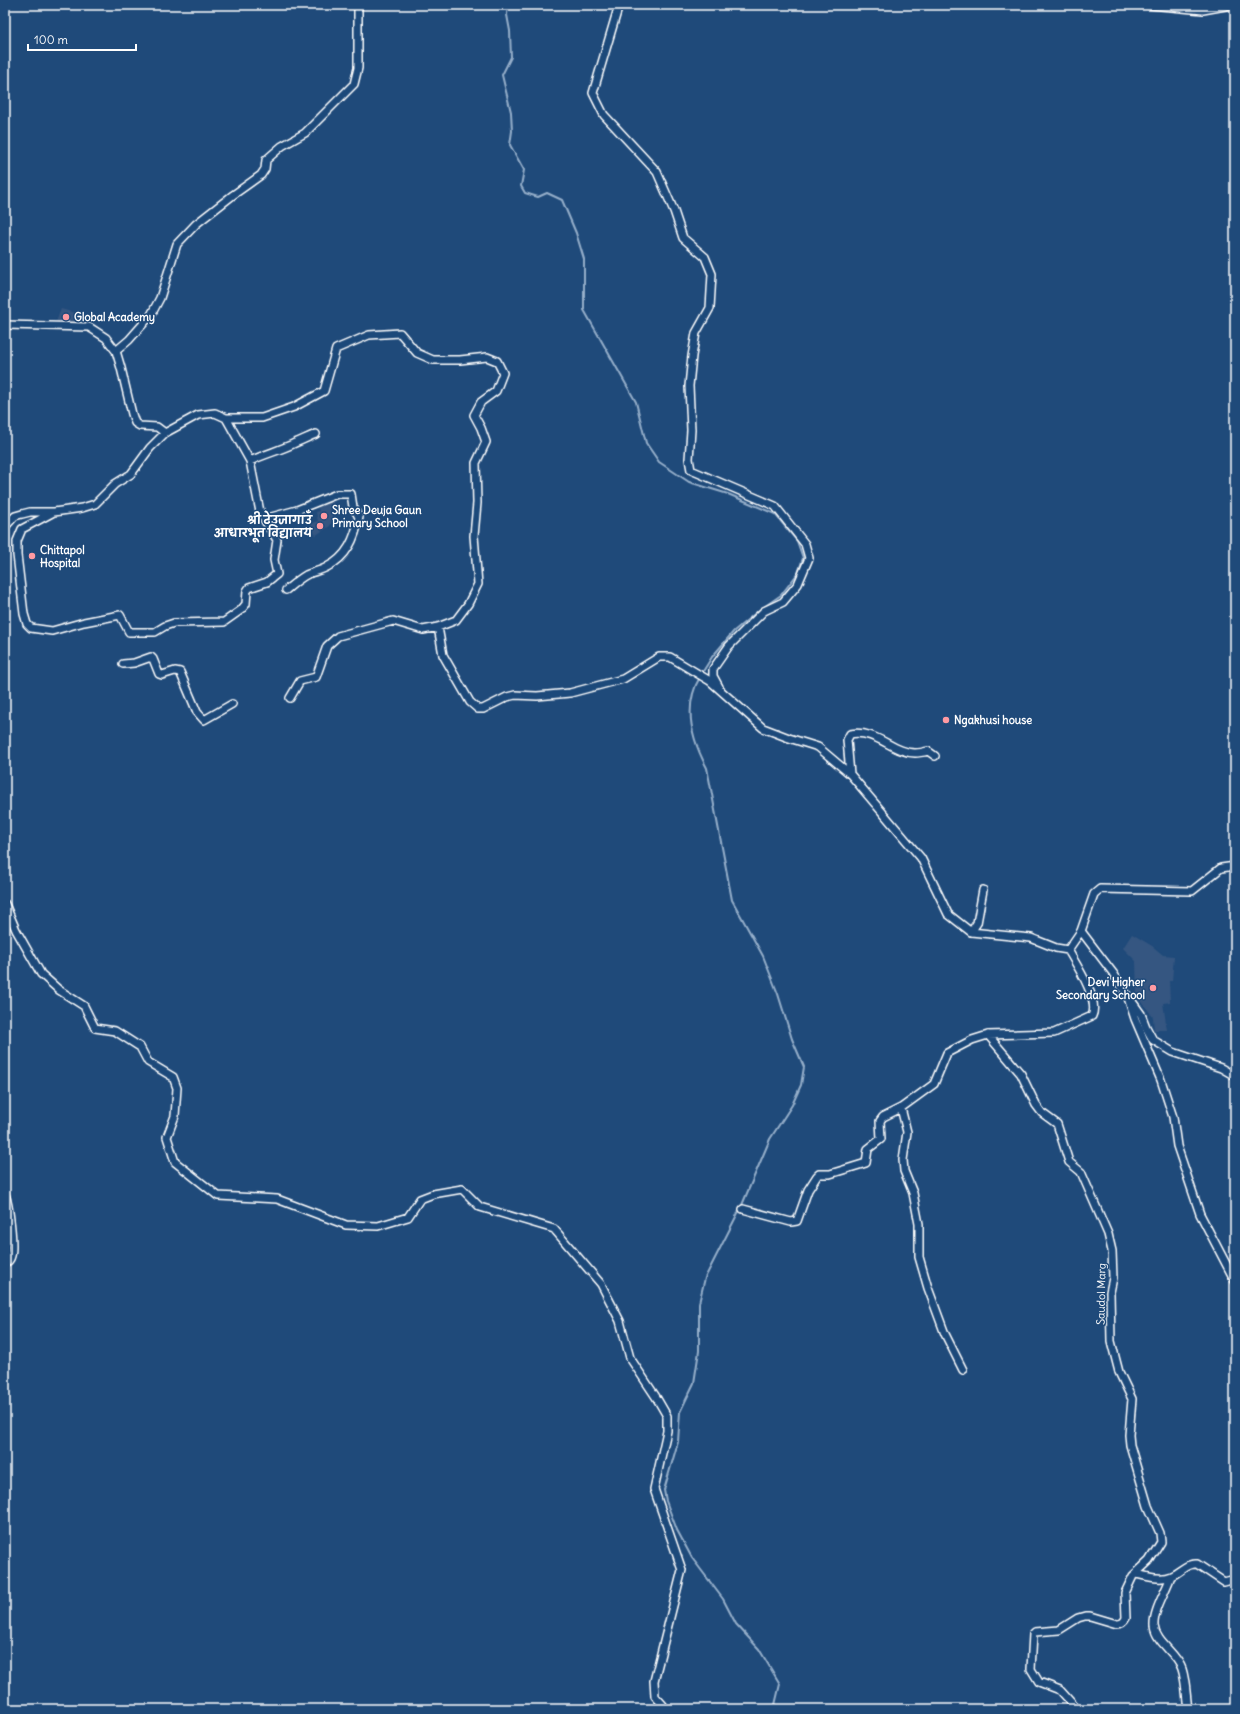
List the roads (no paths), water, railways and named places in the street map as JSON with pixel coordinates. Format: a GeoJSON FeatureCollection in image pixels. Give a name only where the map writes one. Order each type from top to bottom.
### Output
{"type":"FeatureCollection","features":[{"type":"Feature","properties":{"kind":"street"},"geometry":{"type":"LineString","coordinates":[[116,351],[129,340],[151,314],[160,298],[177,244],[196,224],[261,175],[266,160],[282,146],[305,134],[354,84],[358,68],[358,5]]}},
{"type":"Feature","properties":{"kind":"street"},"geometry":{"type":"LineString","coordinates":[[619,5],[593,93],[604,115],[657,172],[674,210],[682,238],[705,258],[712,274],[710,308],[696,333],[692,356],[689,386],[691,430],[689,459],[691,470],[775,506],[805,544],[809,558],[798,584],[783,602],[764,611],[729,646],[713,668],[713,676],[721,690]]}},
{"type":"Feature","properties":{"kind":"street"},"geometry":{"type":"LineString","coordinates":[[1150,5],[1203,10],[1231,5]]}},
{"type":"Feature","properties":{"kind":"street"},"geometry":{"type":"LineString","coordinates":[[5,325],[89,327],[106,338],[116,351],[124,376],[135,423],[140,426],[157,427],[165,433]]}},
{"type":"Feature","properties":{"kind":"street"},"geometry":{"type":"LineString","coordinates":[[5,526],[15,516],[30,512],[54,512],[82,508],[95,504],[115,484],[131,474],[150,448],[165,433],[198,415],[215,413],[226,418],[262,418],[294,407],[324,391],[336,349],[369,335],[400,333],[417,353],[432,360],[460,360],[487,357],[497,361],[503,373],[496,392],[481,402],[474,415],[486,442],[476,463],[477,503],[474,536],[478,584],[468,604],[456,620],[438,627],[423,630],[393,621],[338,636],[327,646],[316,677],[300,681],[290,698]]}},
{"type":"Feature","properties":{"kind":"street"},"geometry":{"type":"LineString","coordinates":[[54,512],[22,529],[17,541],[24,614],[27,624],[31,628],[52,630],[84,622],[120,616],[129,632],[155,632],[164,626],[174,623],[224,622],[241,610],[246,604],[247,591],[249,588],[267,582],[277,574],[274,560],[277,540],[260,512],[250,461],[226,418]]}},
{"type":"Feature","properties":{"kind":"street"},"geometry":{"type":"LineString","coordinates":[[250,461],[266,453],[296,443],[303,438],[316,434]]}},
{"type":"Feature","properties":{"kind":"street"},"geometry":{"type":"LineString","coordinates":[[264,519],[297,510],[333,495],[347,493],[351,494],[353,507],[359,517],[357,530],[351,546],[338,560],[326,568],[306,575],[286,590]]}},
{"type":"Feature","properties":{"kind":"street"},"geometry":{"type":"LineString","coordinates":[[438,627],[443,655],[470,702],[478,709],[483,709],[507,697],[515,695],[537,696],[570,693],[623,679],[659,657],[670,657],[698,673],[721,690],[763,728],[818,747],[850,774],[921,858],[948,914],[971,932],[1031,938],[1056,948],[1068,950],[1084,977],[1094,1008],[1092,1016],[1054,1033],[988,1035],[972,1040],[947,1053],[934,1084],[901,1108],[883,1117],[880,1121],[880,1138],[868,1149],[866,1163],[830,1174],[817,1176],[808,1190],[797,1221],[791,1222],[743,1209]]}},
{"type":"Feature","properties":{"kind":"street"},"geometry":{"type":"LineString","coordinates":[[123,664],[134,664],[151,657],[153,658],[159,674],[162,675],[175,671],[180,672],[197,712],[204,720],[232,704]]}},
{"type":"Feature","properties":{"kind":"street"},"geometry":{"type":"LineString","coordinates":[[850,774],[847,740],[850,734],[860,732],[884,740],[902,750],[914,753],[928,751],[935,756]]}},
{"type":"Feature","properties":{"kind":"street"},"geometry":{"type":"LineString","coordinates":[[1068,950],[1081,932],[1094,894],[1100,889],[1192,891],[1222,868],[1235,866]]}},
{"type":"Feature","properties":{"kind":"street"},"geometry":{"type":"LineString","coordinates":[[971,932],[977,923],[983,890]]}},
{"type":"Feature","properties":{"kind":"street"},"geometry":{"type":"LineString","coordinates":[[5,904],[16,930],[41,974],[59,990],[84,1006],[95,1028],[115,1031],[140,1047],[148,1062],[173,1077],[177,1088],[176,1116],[167,1137],[175,1162],[218,1196],[277,1199],[346,1225],[378,1226],[408,1217],[420,1199],[433,1194],[462,1189],[480,1207],[554,1229],[601,1284],[620,1321],[630,1358],[667,1416],[667,1432],[654,1489],[682,1570],[654,1681],[655,1696],[663,1705],[664,1709]]}},
{"type":"Feature","properties":{"kind":"street"},"geometry":{"type":"LineString","coordinates":[[1081,932],[1113,973],[1141,1014],[1153,1040],[1173,1052],[1221,1068],[1235,1076]]}},
{"type":"Feature","properties":{"kind":"street"},"geometry":{"type":"LineString","coordinates":[[1127,995],[1135,1019],[1161,1080],[1173,1117],[1177,1146],[1200,1214],[1235,1281]]}},
{"type":"Feature","properties":{"kind":"street","name":"Saudol Marg"},"geometry":{"type":"LineString","coordinates":[[988,1035],[1021,1074],[1042,1114],[1057,1124],[1069,1162],[1081,1172],[1109,1240],[1112,1251],[1112,1278],[1110,1292],[1111,1341],[1119,1372],[1132,1399],[1129,1436],[1130,1445],[1148,1506],[1160,1533],[1161,1542],[1155,1553],[1136,1574]]}},
{"type":"Feature","properties":{"kind":"street"},"geometry":{"type":"LineString","coordinates":[[901,1108],[907,1132],[903,1160],[904,1171],[913,1193],[919,1224],[919,1257],[928,1288],[945,1334],[962,1370]]}},
{"type":"Feature","properties":{"kind":"street"},"geometry":{"type":"LineString","coordinates":[[5,1194],[11,1238],[11,1257],[8,1262],[5,1263]]}},
{"type":"Feature","properties":{"kind":"street"},"geometry":{"type":"LineString","coordinates":[[1077,1709],[1060,1690],[1039,1682],[1031,1669],[1032,1634],[1036,1632],[1059,1630],[1078,1618],[1086,1616],[1121,1624],[1126,1618],[1125,1593],[1133,1576],[1136,1574],[1155,1578],[1171,1576],[1193,1564],[1197,1564],[1224,1582],[1235,1579]]}},
{"type":"Feature","properties":{"kind":"street"},"geometry":{"type":"LineString","coordinates":[[1171,1576],[1155,1616],[1154,1627],[1161,1640],[1175,1655],[1182,1669],[1188,1709]]}},
{"type":"Feature","properties":{"kind":"waterway"},"geometry":{"type":"LineString","coordinates":[[508,5],[507,15],[510,31],[511,57],[502,75],[511,112],[512,131],[510,145],[524,170],[521,186],[525,193],[538,197],[547,193],[562,200],[576,233],[584,259],[584,310],[636,402],[646,443],[659,462],[689,482],[728,494],[775,514],[797,541],[803,558],[798,573],[781,595],[758,611],[734,631],[712,657],[702,673]]}},
{"type":"Feature","properties":{"kind":"waterway"},"geometry":{"type":"LineString","coordinates":[[700,677],[692,700],[692,723],[697,746],[707,768],[732,900],[763,956],[778,994],[792,1039],[804,1067],[801,1085],[792,1105],[770,1139],[742,1205],[705,1278],[699,1303],[699,1351],[694,1383],[680,1412],[678,1442],[664,1490],[666,1501],[677,1530],[692,1558],[723,1599],[736,1624],[759,1649],[780,1684],[774,1709]]}},
{"type":"Feature","properties":{"kind":"place","name":"Global Academy"},"geometry":{"type":"Point","coordinates":[66,317]}},
{"type":"Feature","properties":{"kind":"place","name":"Shree Deuja Gaun Primary School"},"geometry":{"type":"Point","coordinates":[324,516]}},
{"type":"Feature","properties":{"kind":"place","name":"श्री देउजागाउँ आधारभूत विद्यालय"},"geometry":{"type":"Point","coordinates":[320,526]}},
{"type":"Feature","properties":{"kind":"place","name":"Chittapol Hospital"},"geometry":{"type":"Point","coordinates":[32,556]}},
{"type":"Feature","properties":{"kind":"place","name":"Ngakhusi house"},"geometry":{"type":"Point","coordinates":[946,720]}},
{"type":"Feature","properties":{"kind":"place","name":"Devi Higher Secondary School"},"geometry":{"type":"Point","coordinates":[1153,988]}}]}
